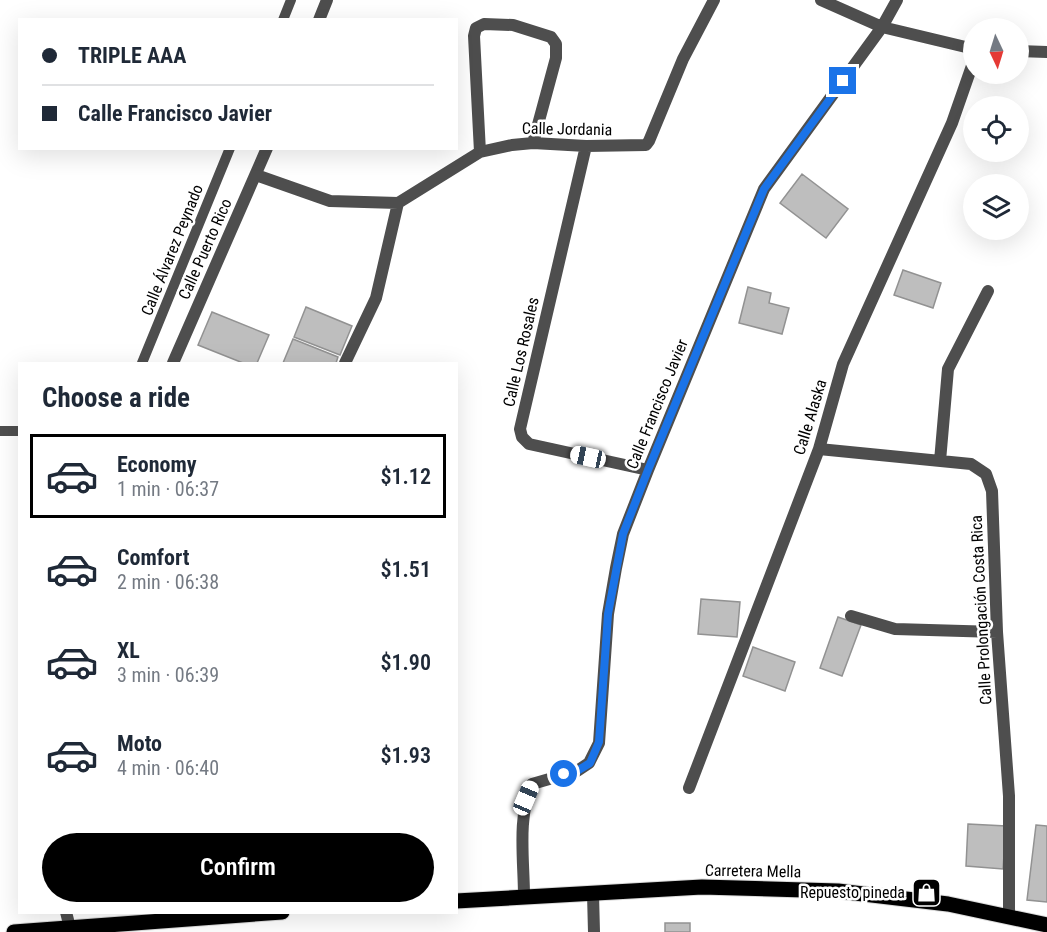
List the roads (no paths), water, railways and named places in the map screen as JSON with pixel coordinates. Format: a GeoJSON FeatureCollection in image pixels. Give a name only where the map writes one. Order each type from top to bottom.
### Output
{"type":"FeatureCollection","features":[{"type":"Feature","properties":{"kind":"main road","name":"Carretera Mella"},"geometry":{"type":"LineString","coordinates":[[458,902],[702,887],[838,891],[948,904],[1047,925]]}},
{"type":"Feature","properties":{"kind":"main road"},"geometry":{"type":"LineString","coordinates":[[14,932],[256,914]]}},
{"type":"Feature","properties":{"kind":"street"},"geometry":{"type":"LineString","coordinates":[[320,18],[327,0]]}},
{"type":"Feature","properties":{"kind":"street","name":"Calle Jordania"},"geometry":{"type":"LineString","coordinates":[[398,203],[480,152],[533,143],[586,146],[646,145],[650,141],[682,59],[714,0]]}},
{"type":"Feature","properties":{"kind":"street"},"geometry":{"type":"LineString","coordinates":[[821,0],[882,27],[963,46]]}},
{"type":"Feature","properties":{"kind":"street","name":"Calle Francisco Javier"},"geometry":{"type":"LineString","coordinates":[[524,897],[523,818],[526,798],[532,784],[577,771],[590,763],[599,742],[608,614],[623,534],[764,189],[882,27],[897,0]]}},
{"type":"Feature","properties":{"kind":"street"},"geometry":{"type":"LineString","coordinates":[[480,152],[474,36],[476,28],[484,24],[513,25],[551,37],[556,45],[556,58],[533,143]]}},
{"type":"Feature","properties":{"kind":"street"},"geometry":{"type":"LineString","coordinates":[[1029,51],[1047,52]]}},
{"type":"Feature","properties":{"kind":"street","name":"Calle Alaska"},"geometry":{"type":"LineString","coordinates":[[690,788],[819,449],[843,364],[952,123],[966,84]]}},
{"type":"Feature","properties":{"kind":"street","name":"Calle Los Rosales"},"geometry":{"type":"LineString","coordinates":[[586,146],[520,429],[522,437],[529,444],[648,470]]}},
{"type":"Feature","properties":{"kind":"street","name":"Calle Puerto Rico"},"geometry":{"type":"LineString","coordinates":[[173,362],[266,150]]}},
{"type":"Feature","properties":{"kind":"street"},"geometry":{"type":"LineString","coordinates":[[256,175],[330,201],[398,203],[376,298],[345,362]]}},
{"type":"Feature","properties":{"kind":"street"},"geometry":{"type":"LineString","coordinates":[[940,461],[948,369],[988,291]]}},
{"type":"Feature","properties":{"kind":"street","name":"Calle Prolongación Costa Rica"},"geometry":{"type":"LineString","coordinates":[[819,449],[971,464],[986,474],[992,490],[997,632],[1009,796],[1009,916]]}},
{"type":"Feature","properties":{"kind":"street"},"geometry":{"type":"LineString","coordinates":[[851,616],[895,629],[997,632]]}},
{"type":"Feature","properties":{"kind":"street"},"geometry":{"type":"LineString","coordinates":[[593,894],[594,932]]}},
{"type":"Feature","properties":{"kind":"street"},"geometry":{"type":"LineString","coordinates":[[66,914],[70,928]]}},
{"type":"Feature","properties":{"kind":"lane"},"geometry":{"type":"LineString","coordinates":[[284,18],[291,0]]}},
{"type":"Feature","properties":{"kind":"lane","name":"Calle Álvarez Peynado"},"geometry":{"type":"LineString","coordinates":[[142,362],[229,150]]}},
{"type":"Feature","properties":{"kind":"lane"},"geometry":{"type":"LineString","coordinates":[[0,431],[18,431]]}},
{"type":"Feature","properties":{"kind":"place","name":"Repuesto pineda"},"geometry":{"type":"Point","coordinates":[926,892]}}]}
